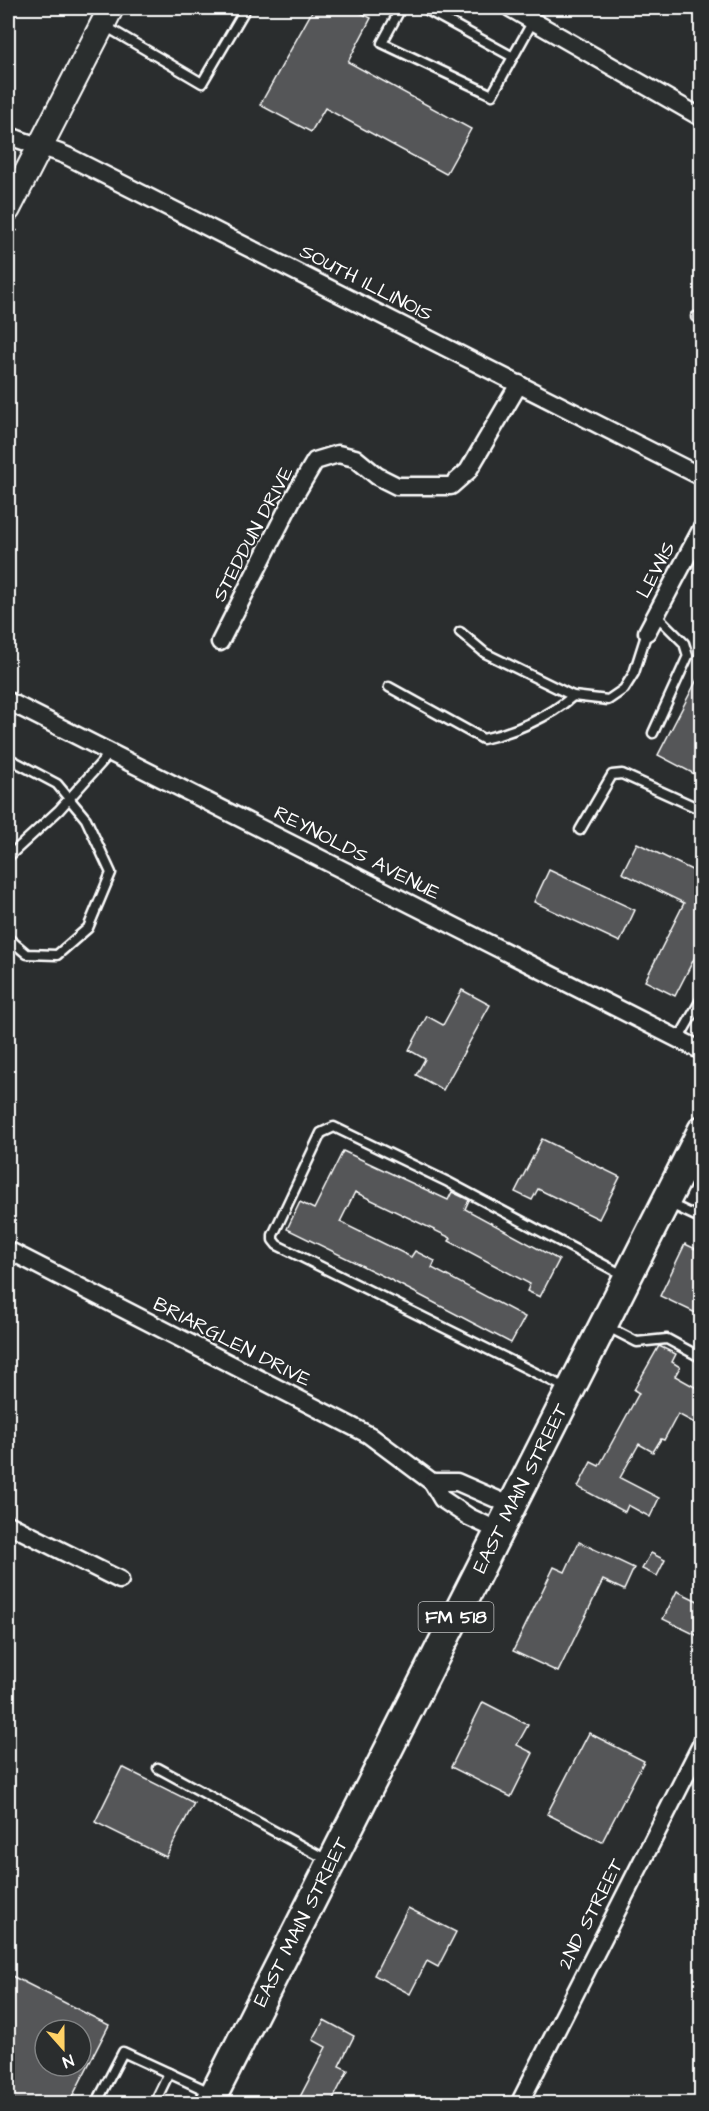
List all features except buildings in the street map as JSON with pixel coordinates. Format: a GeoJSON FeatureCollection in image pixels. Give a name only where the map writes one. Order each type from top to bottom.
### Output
{"type":"FeatureCollection","features":[{"type":"Feature","properties":{"kind":"main road","name":"EAST MAIN STREET"},"geometry":{"type":"LineString","coordinates":[[211,2099],[702,1130]]}},
{"type":"Feature","properties":{"kind":"street"},"geometry":{"type":"LineString","coordinates":[[510,8],[702,118]]}},
{"type":"Feature","properties":{"kind":"street"},"geometry":{"type":"LineString","coordinates":[[8,210],[107,16]]}},
{"type":"Feature","properties":{"kind":"street","name":"SOUTH ILLINOIS"},"geometry":{"type":"LineString","coordinates":[[8,135],[22,142],[41,146],[67,156],[702,477]]}},
{"type":"Feature","properties":{"kind":"street","name":"STEDDUN DRIVE"},"geometry":{"type":"LineString","coordinates":[[220,642],[292,500],[315,461],[338,454],[355,458],[377,476],[397,486],[451,486],[468,471],[519,384]]}},
{"type":"Feature","properties":{"kind":"street","name":"LEWIS"},"geometry":{"type":"LineString","coordinates":[[647,632],[702,528]]}},
{"type":"Feature","properties":{"kind":"street","name":"REYNOLDS AVENUE"},"geometry":{"type":"LineString","coordinates":[[8,701],[689,1044]]}},
{"type":"Feature","properties":{"kind":"street","name":"BRIARGLEN DRIVE"},"geometry":{"type":"LineString","coordinates":[[8,1250],[369,1435],[432,1482],[442,1499],[469,1517],[499,1531]]}},
{"type":"Feature","properties":{"kind":"street"},"geometry":{"type":"LineString","coordinates":[[432,1482],[457,1482],[512,1506]]}},
{"type":"Feature","properties":{"kind":"street"},"geometry":{"type":"LineString","coordinates":[[8,1524],[120,1580]]}},
{"type":"Feature","properties":{"kind":"street","name":"2ND STREET"},"geometry":{"type":"LineString","coordinates":[[519,2103],[702,1743]]}},
{"type":"Feature","properties":{"kind":"lane"},"geometry":{"type":"LineString","coordinates":[[107,16],[202,83],[246,8]]}},
{"type":"Feature","properties":{"kind":"lane"},"geometry":{"type":"LineString","coordinates":[[401,8],[382,43],[492,95],[533,21]]}},
{"type":"Feature","properties":{"kind":"lane"},"geometry":{"type":"LineString","coordinates":[[428,9],[513,57]]}},
{"type":"Feature","properties":{"kind":"lane"},"geometry":{"type":"LineString","coordinates":[[652,733],[688,656],[684,643],[656,615]]}},
{"type":"Feature","properties":{"kind":"lane"},"geometry":{"type":"LineString","coordinates":[[460,632],[485,653],[573,696],[608,700],[624,689],[634,673],[647,632]]}},
{"type":"Feature","properties":{"kind":"lane"},"geometry":{"type":"LineString","coordinates":[[389,687],[483,739],[500,735],[537,719],[573,696]]}},
{"type":"Feature","properties":{"kind":"lane"},"geometry":{"type":"LineString","coordinates":[[8,857],[69,799],[110,753]]}},
{"type":"Feature","properties":{"kind":"lane"},"geometry":{"type":"LineString","coordinates":[[8,758],[57,784],[86,819],[111,873],[88,928],[57,955],[27,954],[8,938]]}},
{"type":"Feature","properties":{"kind":"lane"},"geometry":{"type":"LineString","coordinates":[[580,830],[612,775],[622,774],[702,810]]}},
{"type":"Feature","properties":{"kind":"lane"},"geometry":{"type":"LineString","coordinates":[[689,1044],[702,998]]}},
{"type":"Feature","properties":{"kind":"lane"},"geometry":{"type":"LineString","coordinates":[[570,1390],[277,1245],[273,1240],[273,1234],[321,1133],[334,1127],[448,1182],[626,1277]]}},
{"type":"Feature","properties":{"kind":"lane"},"geometry":{"type":"LineString","coordinates":[[665,1202],[702,1220]]}},
{"type":"Feature","properties":{"kind":"lane"},"geometry":{"type":"LineString","coordinates":[[602,1324],[637,1342],[667,1339],[702,1358]]}},
{"type":"Feature","properties":{"kind":"lane"},"geometry":{"type":"LineString","coordinates":[[158,1768],[332,1862]]}},
{"type":"Feature","properties":{"kind":"lane"},"geometry":{"type":"LineString","coordinates":[[96,2103],[123,2052],[169,2073],[211,2099]]}},
{"type":"Feature","properties":{"kind":"lane"},"geometry":{"type":"LineString","coordinates":[[154,2103],[169,2073]]}}]}
